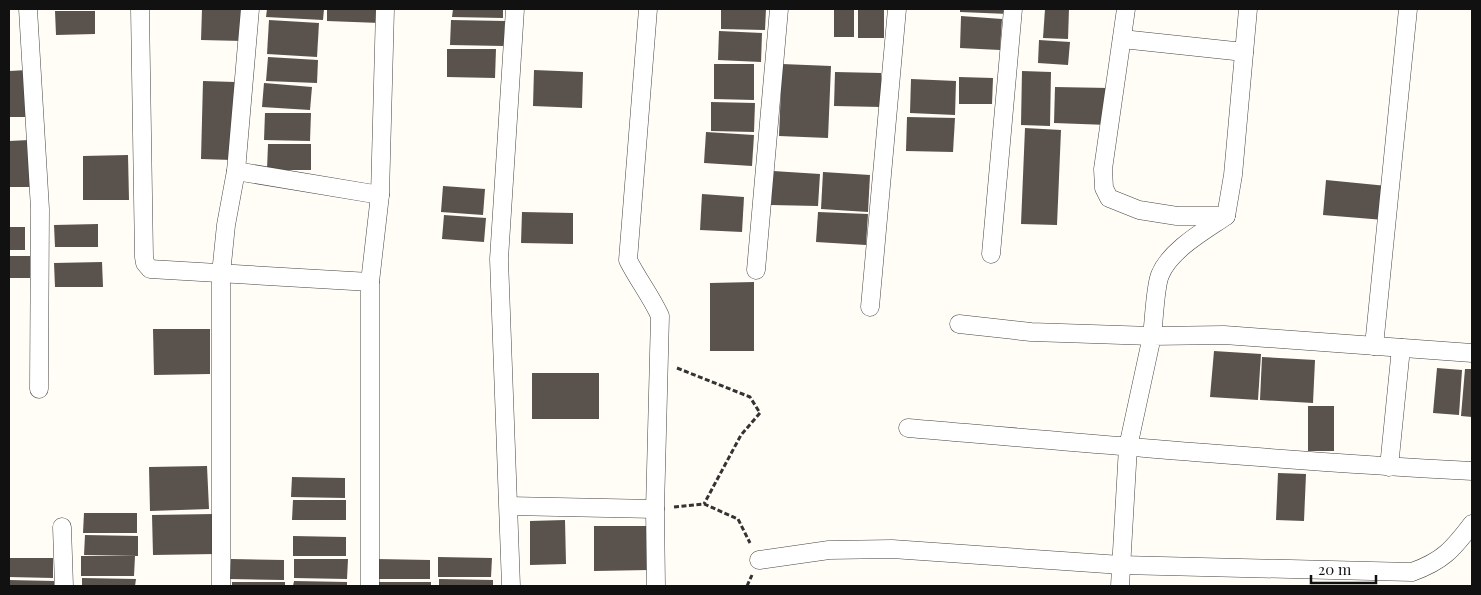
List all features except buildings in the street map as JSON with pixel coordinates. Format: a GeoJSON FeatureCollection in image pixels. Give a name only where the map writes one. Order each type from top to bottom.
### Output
{"type":"FeatureCollection","features":[{"type":"Feature","properties":{"kind":"street"},"geometry":{"type":"LineString","coordinates":[[28,9],[40,209],[39,389]]}},
{"type":"Feature","properties":{"kind":"street"},"geometry":{"type":"LineString","coordinates":[[140,9],[143,247],[145,263],[150,269],[370,282]]}},
{"type":"Feature","properties":{"kind":"street"},"geometry":{"type":"LineString","coordinates":[[221,586],[222,274],[226,225],[236,171],[250,9]]}},
{"type":"Feature","properties":{"kind":"street"},"geometry":{"type":"LineString","coordinates":[[370,586],[370,282],[380,195],[385,9]]}},
{"type":"Feature","properties":{"kind":"street"},"geometry":{"type":"LineString","coordinates":[[511,586],[499,259],[515,9]]}},
{"type":"Feature","properties":{"kind":"street"},"geometry":{"type":"LineString","coordinates":[[648,9],[628,260],[638,280],[653,300],[660,316],[655,509],[656,586]]}},
{"type":"Feature","properties":{"kind":"street"},"geometry":{"type":"LineString","coordinates":[[756,270],[779,9]]}},
{"type":"Feature","properties":{"kind":"street"},"geometry":{"type":"LineString","coordinates":[[870,306],[897,9]]}},
{"type":"Feature","properties":{"kind":"street"},"geometry":{"type":"LineString","coordinates":[[991,254],[1013,9]]}},
{"type":"Feature","properties":{"kind":"street"},"geometry":{"type":"LineString","coordinates":[[1126,9],[1103,169],[1104,188],[1109,198],[1139,210],[1177,216],[1226,216]]}},
{"type":"Feature","properties":{"kind":"street"},"geometry":{"type":"LineString","coordinates":[[1120,586],[1128,447],[1152,336],[1159,276],[1167,262],[1188,243],[1226,216],[1233,175],[1248,9]]}},
{"type":"Feature","properties":{"kind":"street"},"geometry":{"type":"LineString","coordinates":[[1374,346],[1408,9]]}},
{"type":"Feature","properties":{"kind":"street"},"geometry":{"type":"LineString","coordinates":[[1122,39],[1244,52]]}},
{"type":"Feature","properties":{"kind":"street"},"geometry":{"type":"LineString","coordinates":[[236,171],[380,195]]}},
{"type":"Feature","properties":{"kind":"street"},"geometry":{"type":"LineString","coordinates":[[959,324],[1031,332],[1152,336],[1224,335],[1472,353]]}},
{"type":"Feature","properties":{"kind":"street"},"geometry":{"type":"LineString","coordinates":[[1390,467],[1400,348]]}},
{"type":"Feature","properties":{"kind":"street"},"geometry":{"type":"LineString","coordinates":[[908,428],[1390,467],[1472,471]]}},
{"type":"Feature","properties":{"kind":"street"},"geometry":{"type":"LineString","coordinates":[[509,506],[655,509]]}},
{"type":"Feature","properties":{"kind":"street"},"geometry":{"type":"LineString","coordinates":[[758,560],[829,550],[892,549],[1121,565],[1412,572],[1431,565],[1452,549],[1472,524]]}},
{"type":"Feature","properties":{"kind":"street"},"geometry":{"type":"LineString","coordinates":[[62,527],[64,586]]}},
{"type":"Feature","properties":{"kind":"path"},"geometry":{"type":"LineString","coordinates":[[658,360],[750,397],[760,413],[740,435],[704,504]]}},
{"type":"Feature","properties":{"kind":"path"},"geometry":{"type":"LineString","coordinates":[[655,509],[704,504],[738,519]]}}]}
